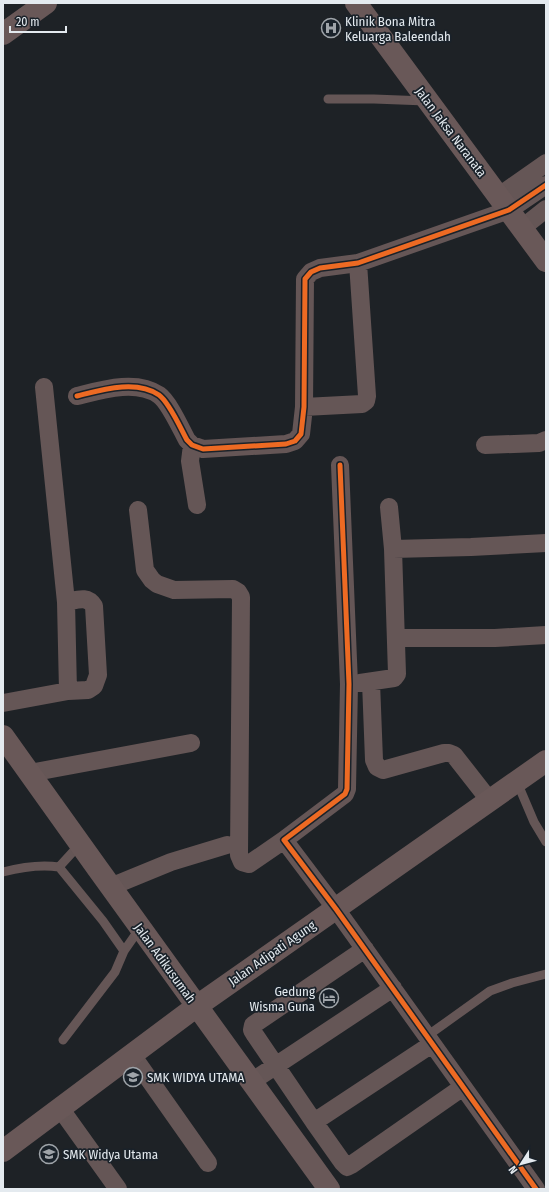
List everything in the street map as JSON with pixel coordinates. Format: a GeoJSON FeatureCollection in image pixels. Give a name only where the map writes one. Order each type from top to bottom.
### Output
{"type":"FeatureCollection","features":[{"type":"Feature","properties":{"kind":"main road"},"geometry":{"type":"LineString","coordinates":[[3,34],[46,3]]}},
{"type":"Feature","properties":{"kind":"main road","name":"Jalan Jaksa Naranata"},"geometry":{"type":"LineString","coordinates":[[356,3],[546,261]]}},
{"type":"Feature","properties":{"kind":"main road","name":"Jalan Adikusumah"},"geometry":{"type":"LineString","coordinates":[[3,736],[110,887],[329,1189]]}},
{"type":"Feature","properties":{"kind":"main road","name":"Jalan Adipati Agung"},"geometry":{"type":"LineString","coordinates":[[3,1151],[197,1006],[546,761]]}},
{"type":"Feature","properties":{"kind":"street"},"geometry":{"type":"LineString","coordinates":[[504,203],[546,163]]}},
{"type":"Feature","properties":{"kind":"street"},"geometry":{"type":"LineString","coordinates":[[77,396],[123,387],[139,388],[151,391],[159,395],[165,402],[187,440],[192,445],[203,449],[286,444],[295,441],[301,434],[304,407],[305,279],[311,272],[320,268],[358,263],[546,185]]}},
{"type":"Feature","properties":{"kind":"street"},"geometry":{"type":"LineString","coordinates":[[522,228],[546,209]]}},
{"type":"Feature","properties":{"kind":"street"},"geometry":{"type":"LineString","coordinates":[[304,407],[362,404],[366,401],[358,263]]}},
{"type":"Feature","properties":{"kind":"street"},"geometry":{"type":"LineString","coordinates":[[44,387],[66,602],[68,691]]}},
{"type":"Feature","properties":{"kind":"street"},"geometry":{"type":"LineString","coordinates":[[485,445],[539,443],[546,440]]}},
{"type":"Feature","properties":{"kind":"street"},"geometry":{"type":"LineString","coordinates":[[192,445],[190,461],[197,505]]}},
{"type":"Feature","properties":{"kind":"street"},"geometry":{"type":"LineString","coordinates":[[138,510],[145,570],[152,580],[157,584],[174,590],[233,589],[238,592],[241,597],[239,855],[242,862],[249,864],[284,840],[345,794],[347,789],[349,684],[340,465]]}},
{"type":"Feature","properties":{"kind":"street"},"geometry":{"type":"LineString","coordinates":[[349,684],[394,678],[397,674],[393,549],[389,507]]}},
{"type":"Feature","properties":{"kind":"street"},"geometry":{"type":"LineString","coordinates":[[393,549],[546,543]]}},
{"type":"Feature","properties":{"kind":"street"},"geometry":{"type":"LineString","coordinates":[[3,703],[68,691],[88,690],[94,686],[98,675],[94,606],[91,601],[86,599],[66,602]]}},
{"type":"Feature","properties":{"kind":"street"},"geometry":{"type":"LineString","coordinates":[[396,638],[495,638],[546,635]]}},
{"type":"Feature","properties":{"kind":"street"},"geometry":{"type":"LineString","coordinates":[[371,682],[374,760],[377,767],[383,770],[444,753],[449,753],[454,756],[490,801]]}},
{"type":"Feature","properties":{"kind":"street"},"geometry":{"type":"LineString","coordinates":[[30,773],[191,743]]}},
{"type":"Feature","properties":{"kind":"street"},"geometry":{"type":"LineString","coordinates":[[284,840],[336,908],[463,1087],[538,1185]]}},
{"type":"Feature","properties":{"kind":"street"},"geometry":{"type":"LineString","coordinates":[[110,887],[171,862],[227,845]]}},
{"type":"Feature","properties":{"kind":"street"},"geometry":{"type":"LineString","coordinates":[[365,949],[253,1025],[252,1030],[275,1066],[343,1163],[347,1167],[351,1165],[463,1087]]}},
{"type":"Feature","properties":{"kind":"street"},"geometry":{"type":"LineString","coordinates":[[252,1082],[393,988]]}},
{"type":"Feature","properties":{"kind":"street"},"geometry":{"type":"LineString","coordinates":[[314,1122],[430,1040]]}},
{"type":"Feature","properties":{"kind":"street"},"geometry":{"type":"LineString","coordinates":[[132,1055],[208,1163]]}},
{"type":"Feature","properties":{"kind":"street"},"geometry":{"type":"LineString","coordinates":[[60,1108],[118,1189]]}},
{"type":"Feature","properties":{"kind":"lane"},"geometry":{"type":"LineString","coordinates":[[328,99],[427,101]]}},
{"type":"Feature","properties":{"kind":"lane"},"geometry":{"type":"LineString","coordinates":[[517,782],[534,822],[546,842]]}},
{"type":"Feature","properties":{"kind":"lane"},"geometry":{"type":"LineString","coordinates":[[59,867],[80,844]]}},
{"type":"Feature","properties":{"kind":"lane"},"geometry":{"type":"LineString","coordinates":[[3,872],[45,865],[59,867],[103,921],[124,951]]}},
{"type":"Feature","properties":{"kind":"lane"},"geometry":{"type":"LineString","coordinates":[[63,1040],[115,972],[124,951],[140,928]]}},
{"type":"Feature","properties":{"kind":"lane"},"geometry":{"type":"LineString","coordinates":[[430,1040],[490,990],[546,974]]}},
{"type":"Feature","properties":{"kind":"cycle path"},"geometry":{"type":"LineString","coordinates":[[77,396],[118,387],[150,390],[163,398],[167,403],[187,440],[192,445],[203,449],[286,444],[295,441],[301,434],[304,407],[305,279],[311,272],[320,268],[358,263],[509,210],[546,185]]}},
{"type":"Feature","properties":{"kind":"cycle path"},"geometry":{"type":"LineString","coordinates":[[340,465],[349,684],[347,789],[345,794],[284,840],[336,909],[536,1189]]}},
{"type":"Feature","properties":{"kind":"place","name":"Klinik Bona Mitra Keluarga Baleendah"},"geometry":{"type":"Point","coordinates":[331,28]}},
{"type":"Feature","properties":{"kind":"place","name":"Gedung Wisma Guna"},"geometry":{"type":"Point","coordinates":[329,998]}},
{"type":"Feature","properties":{"kind":"place","name":"SMK WIDYA UTAMA"},"geometry":{"type":"Point","coordinates":[133,1077]}},
{"type":"Feature","properties":{"kind":"place","name":"SMK Widya Utama"},"geometry":{"type":"Point","coordinates":[49,1154]}}]}
